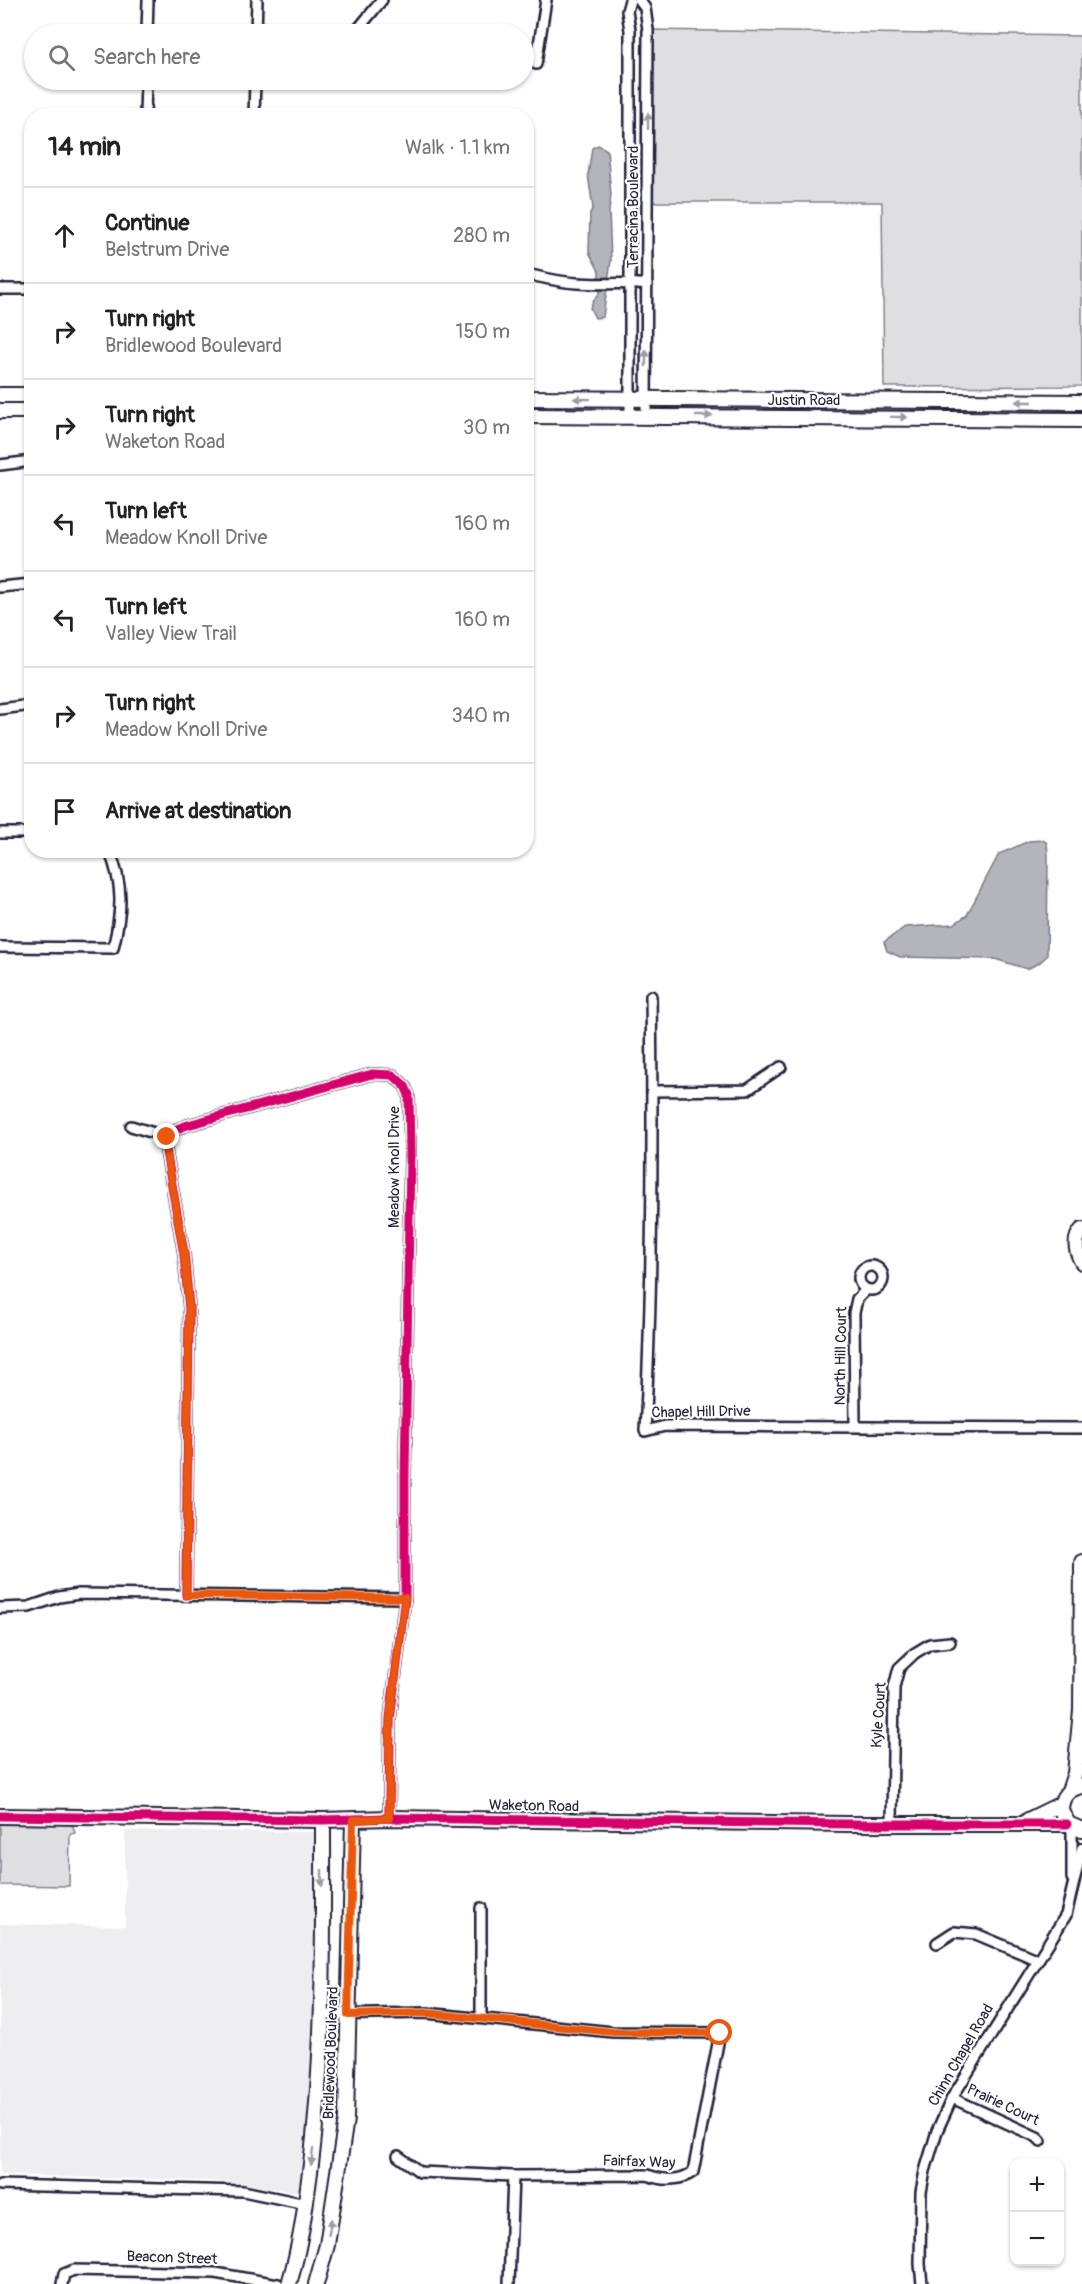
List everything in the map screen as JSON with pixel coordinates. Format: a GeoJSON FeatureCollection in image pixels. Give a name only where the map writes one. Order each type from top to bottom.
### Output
{"type":"FeatureCollection","features":[{"type":"Feature","properties":{"kind":"main road"},"geometry":{"type":"LineString","coordinates":[[0,395],[24,395]]}},
{"type":"Feature","properties":{"kind":"main road","name":"Justin Road"},"geometry":{"type":"LineString","coordinates":[[534,398],[1082,402]]}},
{"type":"Feature","properties":{"kind":"main road"},"geometry":{"type":"LineString","coordinates":[[0,411],[24,411]]}},
{"type":"Feature","properties":{"kind":"main road","name":"Justin Road"},"geometry":{"type":"LineString","coordinates":[[534,416],[1082,420]]}},
{"type":"Feature","properties":{"kind":"main road"},"geometry":{"type":"LineString","coordinates":[[1082,1230],[1076,1240],[1076,1247],[1082,1262]]}},
{"type":"Feature","properties":{"kind":"main road"},"geometry":{"type":"LineString","coordinates":[[1082,1562],[1082,1724]]}},
{"type":"Feature","properties":{"kind":"main road"},"geometry":{"type":"LineString","coordinates":[[1074,1827],[1062,1815],[1061,1804],[1075,1788],[1081,1710]]}},
{"type":"Feature","properties":{"kind":"main road","name":"Waketon Road"},"geometry":{"type":"LineString","coordinates":[[1021,1824],[1061,1804]]}},
{"type":"Feature","properties":{"kind":"main road","name":"Waketon Road"},"geometry":{"type":"LineString","coordinates":[[0,1816],[1021,1824],[1074,1827]]}},
{"type":"Feature","properties":{"kind":"main road","name":"Bridlewood Boulevard"},"geometry":{"type":"LineString","coordinates":[[289,2284],[302,2234],[317,2107],[321,2015],[323,1820]]}},
{"type":"Feature","properties":{"kind":"main road","name":"Bridlewood Boulevard"},"geometry":{"type":"LineString","coordinates":[[316,2284],[327,2245],[346,2119],[353,1820]]}},
{"type":"Feature","properties":{"kind":"street"},"geometry":{"type":"LineString","coordinates":[[147,24],[148,0]]}},
{"type":"Feature","properties":{"kind":"street"},"geometry":{"type":"LineString","coordinates":[[256,24],[257,0]]}},
{"type":"Feature","properties":{"kind":"street"},"geometry":{"type":"LineString","coordinates":[[362,24],[382,0]]}},
{"type":"Feature","properties":{"kind":"street"},"geometry":{"type":"LineString","coordinates":[[536,64],[546,0]]}},
{"type":"Feature","properties":{"kind":"street","name":"Terracina Boulevard"},"geometry":{"type":"LineString","coordinates":[[630,0],[627,11],[630,30],[630,416]]}},
{"type":"Feature","properties":{"kind":"street","name":"Terracina Boulevard"},"geometry":{"type":"LineString","coordinates":[[639,0],[645,8],[648,30],[646,416]]}},
{"type":"Feature","properties":{"kind":"street"},"geometry":{"type":"LineString","coordinates":[[145,108],[146,90]]}},
{"type":"Feature","properties":{"kind":"street"},"geometry":{"type":"LineString","coordinates":[[254,108],[255,90]]}},
{"type":"Feature","properties":{"kind":"street"},"geometry":{"type":"LineString","coordinates":[[534,276],[552,280],[597,283],[629,282],[647,285]]}},
{"type":"Feature","properties":{"kind":"street"},"geometry":{"type":"LineString","coordinates":[[0,289],[24,289]]}},
{"type":"Feature","properties":{"kind":"street"},"geometry":{"type":"LineString","coordinates":[[0,465],[24,462]]}},
{"type":"Feature","properties":{"kind":"street"},"geometry":{"type":"LineString","coordinates":[[0,587],[24,585]]}},
{"type":"Feature","properties":{"kind":"street"},"geometry":{"type":"LineString","coordinates":[[0,709],[24,706]]}},
{"type":"Feature","properties":{"kind":"street"},"geometry":{"type":"LineString","coordinates":[[0,833],[24,833]]}},
{"type":"Feature","properties":{"kind":"street"},"geometry":{"type":"LineString","coordinates":[[0,946],[113,948],[121,917],[117,871],[112,858]]}},
{"type":"Feature","properties":{"kind":"street","name":"Chapel Hill Drive"},"geometry":{"type":"LineString","coordinates":[[651,996],[649,1347],[645,1431],[665,1426],[1082,1428]]}},
{"type":"Feature","properties":{"kind":"street"},"geometry":{"type":"LineString","coordinates":[[652,1091],[747,1090],[781,1067]]}},
{"type":"Feature","properties":{"kind":"street","name":"Meadow Knoll Drive"},"geometry":{"type":"LineString","coordinates":[[167,1137],[172,1130],[188,1125],[372,1074],[393,1075],[405,1086],[410,1102],[405,1598],[390,1719],[389,1818]]}},
{"type":"Feature","properties":{"kind":"street"},"geometry":{"type":"LineString","coordinates":[[131,1126],[167,1137],[165,1145],[182,1244],[189,1308],[186,1595]]}},
{"type":"Feature","properties":{"kind":"street","name":"North Hill Court"},"geometry":{"type":"LineString","coordinates":[[855,1426],[854,1313],[856,1299],[866,1290]]}},
{"type":"Feature","properties":{"kind":"street"},"geometry":{"type":"LineString","coordinates":[[0,1608],[29,1607],[59,1597],[79,1594],[405,1598]]}},
{"type":"Feature","properties":{"kind":"street","name":"Kyle Court"},"geometry":{"type":"LineString","coordinates":[[892,1824],[893,1699],[899,1668],[915,1653],[930,1644],[950,1642]]}},
{"type":"Feature","properties":{"kind":"street","name":"Chinn Chapel Road"},"geometry":{"type":"LineString","coordinates":[[1073,1892],[1074,1827]]}},
{"type":"Feature","properties":{"kind":"street","name":"Chinn Chapel Road"},"geometry":{"type":"LineString","coordinates":[[922,2284],[921,2192],[937,2131],[952,2098],[1066,1915],[1082,1848]]}},
{"type":"Feature","properties":{"kind":"street"},"geometry":{"type":"LineString","coordinates":[[321,2015],[426,2013],[481,2018],[481,1908]]}},
{"type":"Feature","properties":{"kind":"street"},"geometry":{"type":"LineString","coordinates":[[937,1943],[954,1932],[976,1934],[1038,1960]]}},
{"type":"Feature","properties":{"kind":"street","name":"Fairfax Way"},"geometry":{"type":"LineString","coordinates":[[398,2156],[420,2172],[513,2176],[648,2175],[655,2178],[684,2178],[693,2172],[720,2033],[613,2032],[481,2018]]}},
{"type":"Feature","properties":{"kind":"street","name":"Prairie Court"},"geometry":{"type":"LineString","coordinates":[[952,2098],[1037,2137],[1041,2141]]}},
{"type":"Feature","properties":{"kind":"street"},"geometry":{"type":"LineString","coordinates":[[509,2284],[513,2176]]}},
{"type":"Feature","properties":{"kind":"street"},"geometry":{"type":"LineString","coordinates":[[0,2185],[243,2192],[306,2204]]}},
{"type":"Feature","properties":{"kind":"street","name":"Beacon Street"},"geometry":{"type":"LineString","coordinates":[[62,2284],[64,2274],[74,2270],[215,2273],[278,2284]]}},
{"type":"Feature","properties":{"kind":"shaded area"},"geometry":{"type":"Polygon","coordinates":[[[646,30],[1082,36],[1082,386],[884,387],[882,202],[645,202],[646,30]]]}},
{"type":"Feature","properties":{"kind":"shaded area"},"geometry":{"type":"Polygon","coordinates":[[[598,145],[607,150],[611,195],[609,211],[611,260],[603,317],[595,318],[590,308],[599,294],[599,271],[589,252],[590,213],[593,208],[588,175],[592,148],[598,145]]]}},
{"type":"Feature","properties":{"kind":"shaded area"},"geometry":{"type":"Polygon","coordinates":[[[1043,840],[1047,843],[1048,855],[1047,956],[1039,963],[1027,969],[995,959],[900,957],[887,951],[884,942],[905,927],[954,924],[967,915],[999,854],[1029,841],[1043,840]]]}},
{"type":"Feature","properties":{"kind":"shaded area"},"geometry":{"type":"Polygon","coordinates":[[[0,1824],[72,1824],[75,1833],[70,1834],[69,1886],[0,1885],[0,1824]]]}},
{"type":"Feature","properties":{"kind":"shaded area"},"geometry":{"type":"Polygon","coordinates":[[[125,1831],[315,1832],[312,2094],[309,2140],[299,2192],[216,2181],[0,2175],[0,1924],[125,1926],[125,1831]]]}},
{"type":"Feature","properties":{"kind":"cycle path"},"geometry":{"type":"LineString","coordinates":[[186,1595],[189,1308],[184,1254],[165,1145],[168,1137],[173,1131],[188,1125],[372,1074],[393,1075],[405,1086],[409,1095],[410,1155],[405,1598],[390,1719],[389,1818]]}},
{"type":"Feature","properties":{"kind":"cycle path"},"geometry":{"type":"LineString","coordinates":[[0,1816],[1067,1824]]}},
{"type":"Feature","properties":{"kind":"route"},"geometry":{"type":"LineString","coordinates":[[167,1137],[165,1145],[184,1254],[189,1308],[186,1595],[405,1598],[403,1630],[390,1719],[389,1818],[353,1820],[348,2015],[426,2013],[613,2032],[720,2033]]}}]}
